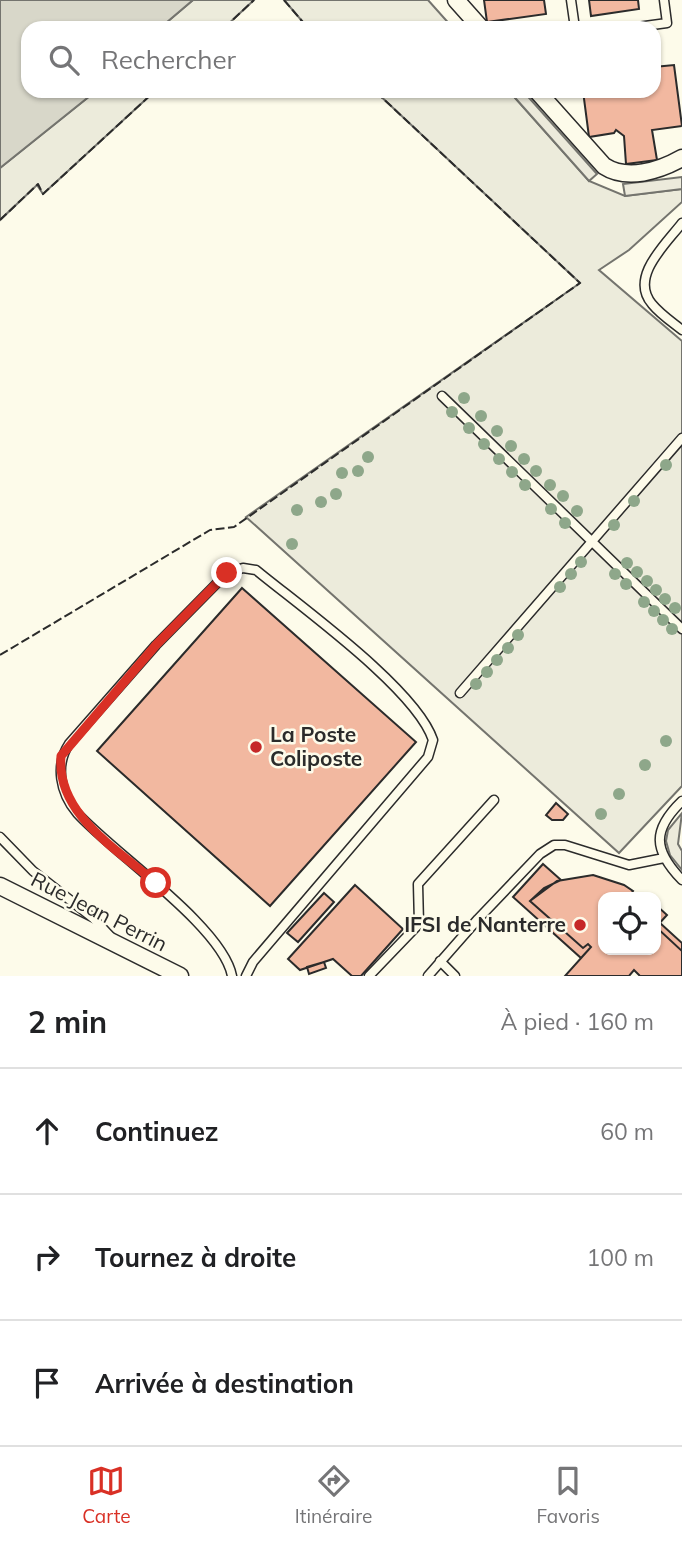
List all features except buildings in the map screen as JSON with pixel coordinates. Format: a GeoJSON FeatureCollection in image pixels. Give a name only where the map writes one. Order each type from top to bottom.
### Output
{"type":"FeatureCollection","features":[{"type":"Feature","properties":{"kind":"street"},"geometry":{"type":"LineString","coordinates":[[456,0],[475,21]]}},
{"type":"Feature","properties":{"kind":"street"},"geometry":{"type":"LineString","coordinates":[[543,98],[604,166],[617,174],[661,169],[682,158]]}},
{"type":"Feature","properties":{"kind":"street","name":"Rue Jean Perrin"},"geometry":{"type":"LineString","coordinates":[[0,886],[180,976]]}},
{"type":"Feature","properties":{"kind":"lane"},"geometry":{"type":"LineString","coordinates":[[571,0],[574,21]]}},
{"type":"Feature","properties":{"kind":"lane"},"geometry":{"type":"LineString","coordinates":[[661,24],[667,23],[664,0]]}},
{"type":"Feature","properties":{"kind":"lane"},"geometry":{"type":"LineString","coordinates":[[682,223],[644,275],[650,303],[682,330]]}},
{"type":"Feature","properties":{"kind":"lane"},"geometry":{"type":"LineString","coordinates":[[442,396],[682,629]]}},
{"type":"Feature","properties":{"kind":"lane"},"geometry":{"type":"LineString","coordinates":[[460,693],[682,438]]}},
{"type":"Feature","properties":{"kind":"lane"},"geometry":{"type":"LineString","coordinates":[[232,976],[229,963],[204,933],[156,883],[76,812],[62,783],[60,769],[61,756],[69,744],[156,645],[227,573],[243,568],[256,570],[356,652],[415,707],[433,740],[428,757],[253,962],[246,976]]}},
{"type":"Feature","properties":{"kind":"lane"},"geometry":{"type":"LineString","coordinates":[[369,976],[419,924],[418,884],[494,800]]}},
{"type":"Feature","properties":{"kind":"lane"},"geometry":{"type":"LineString","coordinates":[[682,801],[664,818],[660,830],[664,858],[682,880]]}},
{"type":"Feature","properties":{"kind":"lane"},"geometry":{"type":"LineString","coordinates":[[0,837],[33,871],[93,918],[119,946]]}},
{"type":"Feature","properties":{"kind":"lane"},"geometry":{"type":"LineString","coordinates":[[428,976],[540,854],[554,845],[592,853],[620,864],[664,858]]}},
{"type":"Feature","properties":{"kind":"lane"},"geometry":{"type":"LineString","coordinates":[[440,961],[455,976]]}},
{"type":"Feature","properties":{"kind":"shaded area"},"geometry":{"type":"Polygon","coordinates":[[[0,0],[193,0],[168,21],[21,21],[21,98],[87,98],[0,168],[0,0]]]}},
{"type":"Feature","properties":{"kind":"shaded area"},"geometry":{"type":"Polygon","coordinates":[[[193,0],[254,0],[232,21],[168,21],[193,0]]]}},
{"type":"Feature","properties":{"kind":"shaded area"},"geometry":{"type":"Polygon","coordinates":[[[284,0],[428,0],[447,21],[302,21],[284,0]]]}},
{"type":"Feature","properties":{"kind":"shaded area"},"geometry":{"type":"Polygon","coordinates":[[[87,98],[147,98],[43,194],[37,185],[0,220],[0,168],[87,98]]]}},
{"type":"Feature","properties":{"kind":"shaded area"},"geometry":{"type":"Polygon","coordinates":[[[382,98],[515,98],[589,181],[625,196],[682,189],[682,202],[629,250],[599,270],[682,341],[682,786],[619,853],[246,517],[580,283],[382,98]]]}},
{"type":"Feature","properties":{"kind":"shaded area"},"geometry":{"type":"Polygon","coordinates":[[[515,98],[529,98],[597,174],[589,181],[515,98]]]}},
{"type":"Feature","properties":{"kind":"shaded area"},"geometry":{"type":"Polygon","coordinates":[[[682,177],[682,189],[625,196],[623,184],[682,177]]]}},
{"type":"Feature","properties":{"kind":"shaded area"},"geometry":{"type":"Polygon","coordinates":[[[682,813],[678,844],[682,851],[682,870],[670,855],[666,841],[668,830],[682,813]]]}},
{"type":"Feature","properties":{"kind":"fence"},"geometry":{"type":"LineString","coordinates":[[232,21],[254,0]]}},
{"type":"Feature","properties":{"kind":"fence"},"geometry":{"type":"LineString","coordinates":[[284,0],[302,21]]}},
{"type":"Feature","properties":{"kind":"fence"},"geometry":{"type":"LineString","coordinates":[[0,220],[38,184],[43,194],[147,98]]}},
{"type":"Feature","properties":{"kind":"fence"},"geometry":{"type":"LineString","coordinates":[[0,655],[210,530],[234,527],[580,283],[382,98]]}},
{"type":"Feature","properties":{"kind":"place","name":"La Poste Coliposte"},"geometry":{"type":"Point","coordinates":[256,747]}},
{"type":"Feature","properties":{"kind":"place","name":"IFSI de Nanterre"},"geometry":{"type":"Point","coordinates":[580,925]}},
{"type":"Feature","properties":{"kind":"route"},"geometry":{"type":"LineString","coordinates":[[156,883],[76,812],[62,783],[61,756],[77,734],[156,645],[227,573]]}}]}
